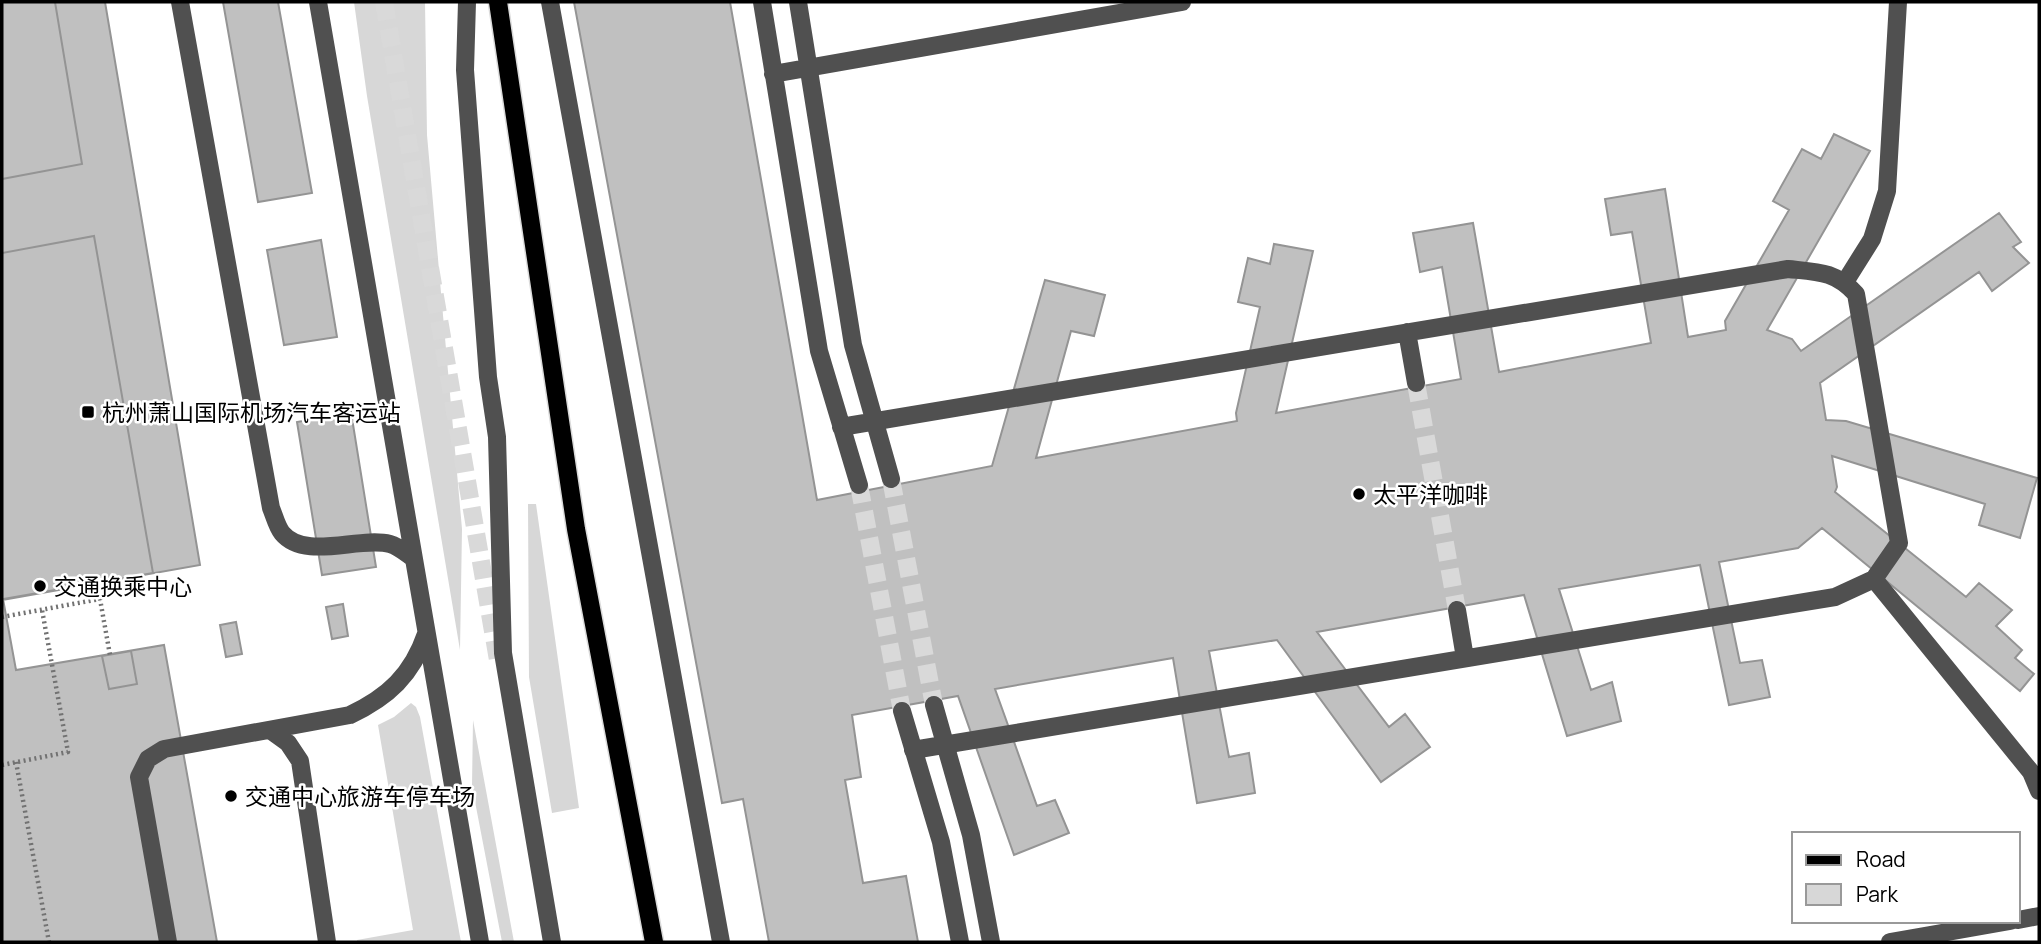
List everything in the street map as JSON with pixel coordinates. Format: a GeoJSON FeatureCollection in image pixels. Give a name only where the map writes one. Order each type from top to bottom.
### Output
{"type":"FeatureCollection","features":[{"type":"Feature","properties":{"kind":"main road"},"geometry":{"type":"LineString","coordinates":[[498,2],[576,529],[654,942]]}},
{"type":"Feature","properties":{"kind":"lane"},"geometry":{"type":"LineString","coordinates":[[180,2],[271,508],[282,533],[295,542],[314,547],[373,542],[392,544],[413,558]]}},
{"type":"Feature","properties":{"kind":"lane"},"geometry":{"type":"LineString","coordinates":[[317,2],[480,942]]}},
{"type":"Feature","properties":{"kind":"lane"},"geometry":{"type":"LineString","coordinates":[[467,2],[465,70],[488,377],[497,437],[503,653],[552,942]]}},
{"type":"Feature","properties":{"kind":"lane"},"geometry":{"type":"LineString","coordinates":[[550,2],[721,942]]}},
{"type":"Feature","properties":{"kind":"lane"},"geometry":{"type":"LineString","coordinates":[[762,2],[819,351],[859,485]]}},
{"type":"Feature","properties":{"kind":"lane"},"geometry":{"type":"LineString","coordinates":[[798,2],[853,345],[891,479]]}},
{"type":"Feature","properties":{"kind":"lane"},"geometry":{"type":"LineString","coordinates":[[773,74],[1182,2]]}},
{"type":"Feature","properties":{"kind":"lane"},"geometry":{"type":"LineString","coordinates":[[1845,282],[1872,239],[1887,191],[1898,2]]}},
{"type":"Feature","properties":{"kind":"lane"},"geometry":{"type":"LineString","coordinates":[[841,427],[1788,269],[1828,273],[1845,282],[1856,294],[1899,543],[1874,579],[1835,597],[913,750]]}},
{"type":"Feature","properties":{"kind":"lane"},"geometry":{"type":"LineString","coordinates":[[1407,332],[1416,383]]}},
{"type":"Feature","properties":{"kind":"lane"},"geometry":{"type":"LineString","coordinates":[[1874,579],[2031,772],[2039,791]]}},
{"type":"Feature","properties":{"kind":"lane"},"geometry":{"type":"LineString","coordinates":[[1457,610],[1465,658]]}},
{"type":"Feature","properties":{"kind":"lane"},"geometry":{"type":"LineString","coordinates":[[168,942],[139,777],[148,759],[164,749],[350,715],[389,691],[410,670],[420,652],[426,632]]}},
{"type":"Feature","properties":{"kind":"lane"},"geometry":{"type":"LineString","coordinates":[[934,705],[971,835],[991,942]]}},
{"type":"Feature","properties":{"kind":"lane"},"geometry":{"type":"LineString","coordinates":[[902,711],[941,842],[960,942]]}},
{"type":"Feature","properties":{"kind":"lane"},"geometry":{"type":"LineString","coordinates":[[270,730],[288,743],[300,761],[327,942]]}},
{"type":"Feature","properties":{"kind":"lane"},"geometry":{"type":"LineString","coordinates":[[2020,920],[2039,916]]}},
{"type":"Feature","properties":{"kind":"lane"},"geometry":{"type":"LineString","coordinates":[[1890,942],[1999,923]]}},
{"type":"Feature","properties":{"kind":"path"},"geometry":{"type":"LineString","coordinates":[[2,617],[100,599],[110,654]]}},
{"type":"Feature","properties":{"kind":"path"},"geometry":{"type":"LineString","coordinates":[[2,765],[68,752],[42,610]]}},
{"type":"Feature","properties":{"kind":"path"},"geometry":{"type":"LineString","coordinates":[[16,762],[48,942]]}},
{"type":"Feature","properties":{"kind":"green space"},"geometry":{"type":"Polygon","coordinates":[[[354,2],[425,2],[427,135],[462,529],[460,650],[367,96],[354,2]]]}},
{"type":"Feature","properties":{"kind":"green space"},"geometry":{"type":"Polygon","coordinates":[[[528,504],[536,504],[579,808],[552,813],[529,677],[528,504]]]}},
{"type":"Feature","properties":{"kind":"green space"},"geometry":{"type":"Polygon","coordinates":[[[411,703],[420,717],[461,942],[357,942],[413,930],[378,725],[394,717],[411,703]]]}},
{"type":"Feature","properties":{"kind":"green space"},"geometry":{"type":"Polygon","coordinates":[[[473,720],[514,942],[502,942],[472,786],[473,720]]]}},
{"type":"Feature","properties":{"kind":"building"},"geometry":{"type":"Polygon","coordinates":[[[2,2],[55,2],[82,164],[2,179],[2,2]]]}},
{"type":"Feature","properties":{"kind":"building","name":"杭州萧山国际机场汽车客运站"},"geometry":{"type":"Polygon","coordinates":[[[2,2],[105,2],[200,565],[2,600],[2,2]]]}},
{"type":"Feature","properties":{"kind":"building"},"geometry":{"type":"Polygon","coordinates":[[[223,2],[278,2],[312,193],[258,202],[223,2]]]}},
{"type":"Feature","properties":{"kind":"building"},"geometry":{"type":"Polygon","coordinates":[[[574,2],[730,2],[817,500],[992,466],[1045,280],[1105,295],[1094,336],[1071,331],[1036,458],[1237,421],[1236,413],[1260,307],[1238,302],[1248,258],[1270,264],[1274,244],[1313,251],[1276,413],[1461,379],[1442,267],[1420,272],[1413,233],[1473,223],[1499,372],[1651,343],[1632,232],[1611,235],[1605,199],[1665,189],[1688,337],[1726,330],[1725,321],[1789,210],[1773,201],[1802,149],[1821,159],[1834,134],[1870,151],[1767,330],[1792,339],[1801,351],[1999,213],[2021,242],[2013,247],[2029,263],[1992,291],[1979,272],[1820,383],[1826,420],[1846,421],[2037,478],[2020,538],[1979,525],[1985,504],[1832,456],[1837,487],[1835,492],[1966,597],[1979,583],[2012,610],[1996,626],[2022,650],[2015,658],[2034,674],[2020,691],[1822,528],[1798,548],[1719,562],[1740,663],[1762,660],[1770,697],[1729,705],[1700,565],[1559,589],[1591,690],[1612,682],[1621,721],[1567,736],[1524,595],[1317,632],[1389,727],[1405,714],[1430,747],[1381,782],[1277,640],[1209,651],[1229,757],[1249,753],[1255,793],[1197,803],[1173,658],[995,689],[1037,806],[1055,800],[1069,833],[1014,855],[958,696],[852,715],[861,777],[845,780],[863,883],[906,876],[918,942],[769,942],[743,799],[722,803],[574,2]]]}},
{"type":"Feature","properties":{"kind":"building","name":"交通换乘中心"},"geometry":{"type":"Polygon","coordinates":[[[94,236],[153,573],[3,599],[16,670],[164,645],[217,942],[2,942],[2,253],[94,236]]]}},
{"type":"Feature","properties":{"kind":"building"},"geometry":{"type":"Polygon","coordinates":[[[321,240],[337,337],[284,345],[267,250],[321,240]]]}},
{"type":"Feature","properties":{"kind":"building"},"geometry":{"type":"Polygon","coordinates":[[[351,412],[376,567],[322,575],[297,422],[351,412]]]}},
{"type":"Feature","properties":{"kind":"building"},"geometry":{"type":"Polygon","coordinates":[[[343,604],[348,636],[332,639],[326,607],[343,604]]]}},
{"type":"Feature","properties":{"kind":"building"},"geometry":{"type":"Polygon","coordinates":[[[236,622],[242,654],[226,657],[220,625],[236,622]]]}},
{"type":"Feature","properties":{"kind":"building"},"geometry":{"type":"Polygon","coordinates":[[[131,651],[137,684],[109,689],[102,656],[131,651]]]}},
{"type":"Feature","properties":{"kind":"tunnel"},"geometry":{"type":"LineString","coordinates":[[384,2],[498,660]]}},
{"type":"Feature","properties":{"kind":"tunnel"},"geometry":{"type":"LineString","coordinates":[[1416,383],[1457,610]]}},
{"type":"Feature","properties":{"kind":"tunnel"},"geometry":{"type":"LineString","coordinates":[[891,479],[934,705]]}},
{"type":"Feature","properties":{"kind":"tunnel"},"geometry":{"type":"LineString","coordinates":[[859,485],[902,711]]}},
{"type":"Feature","properties":{"kind":"place","name":"杭州萧山国际机场汽车客运站"},"geometry":{"type":"Point","coordinates":[88,412]}},
{"type":"Feature","properties":{"kind":"place","name":"太平洋咖啡"},"geometry":{"type":"Point","coordinates":[1359,494]}},
{"type":"Feature","properties":{"kind":"place","name":"交通换乘中心"},"geometry":{"type":"Point","coordinates":[40,586]}},
{"type":"Feature","properties":{"kind":"place","name":"交通中心旅游车停车场"},"geometry":{"type":"Point","coordinates":[231,796]}}]}
